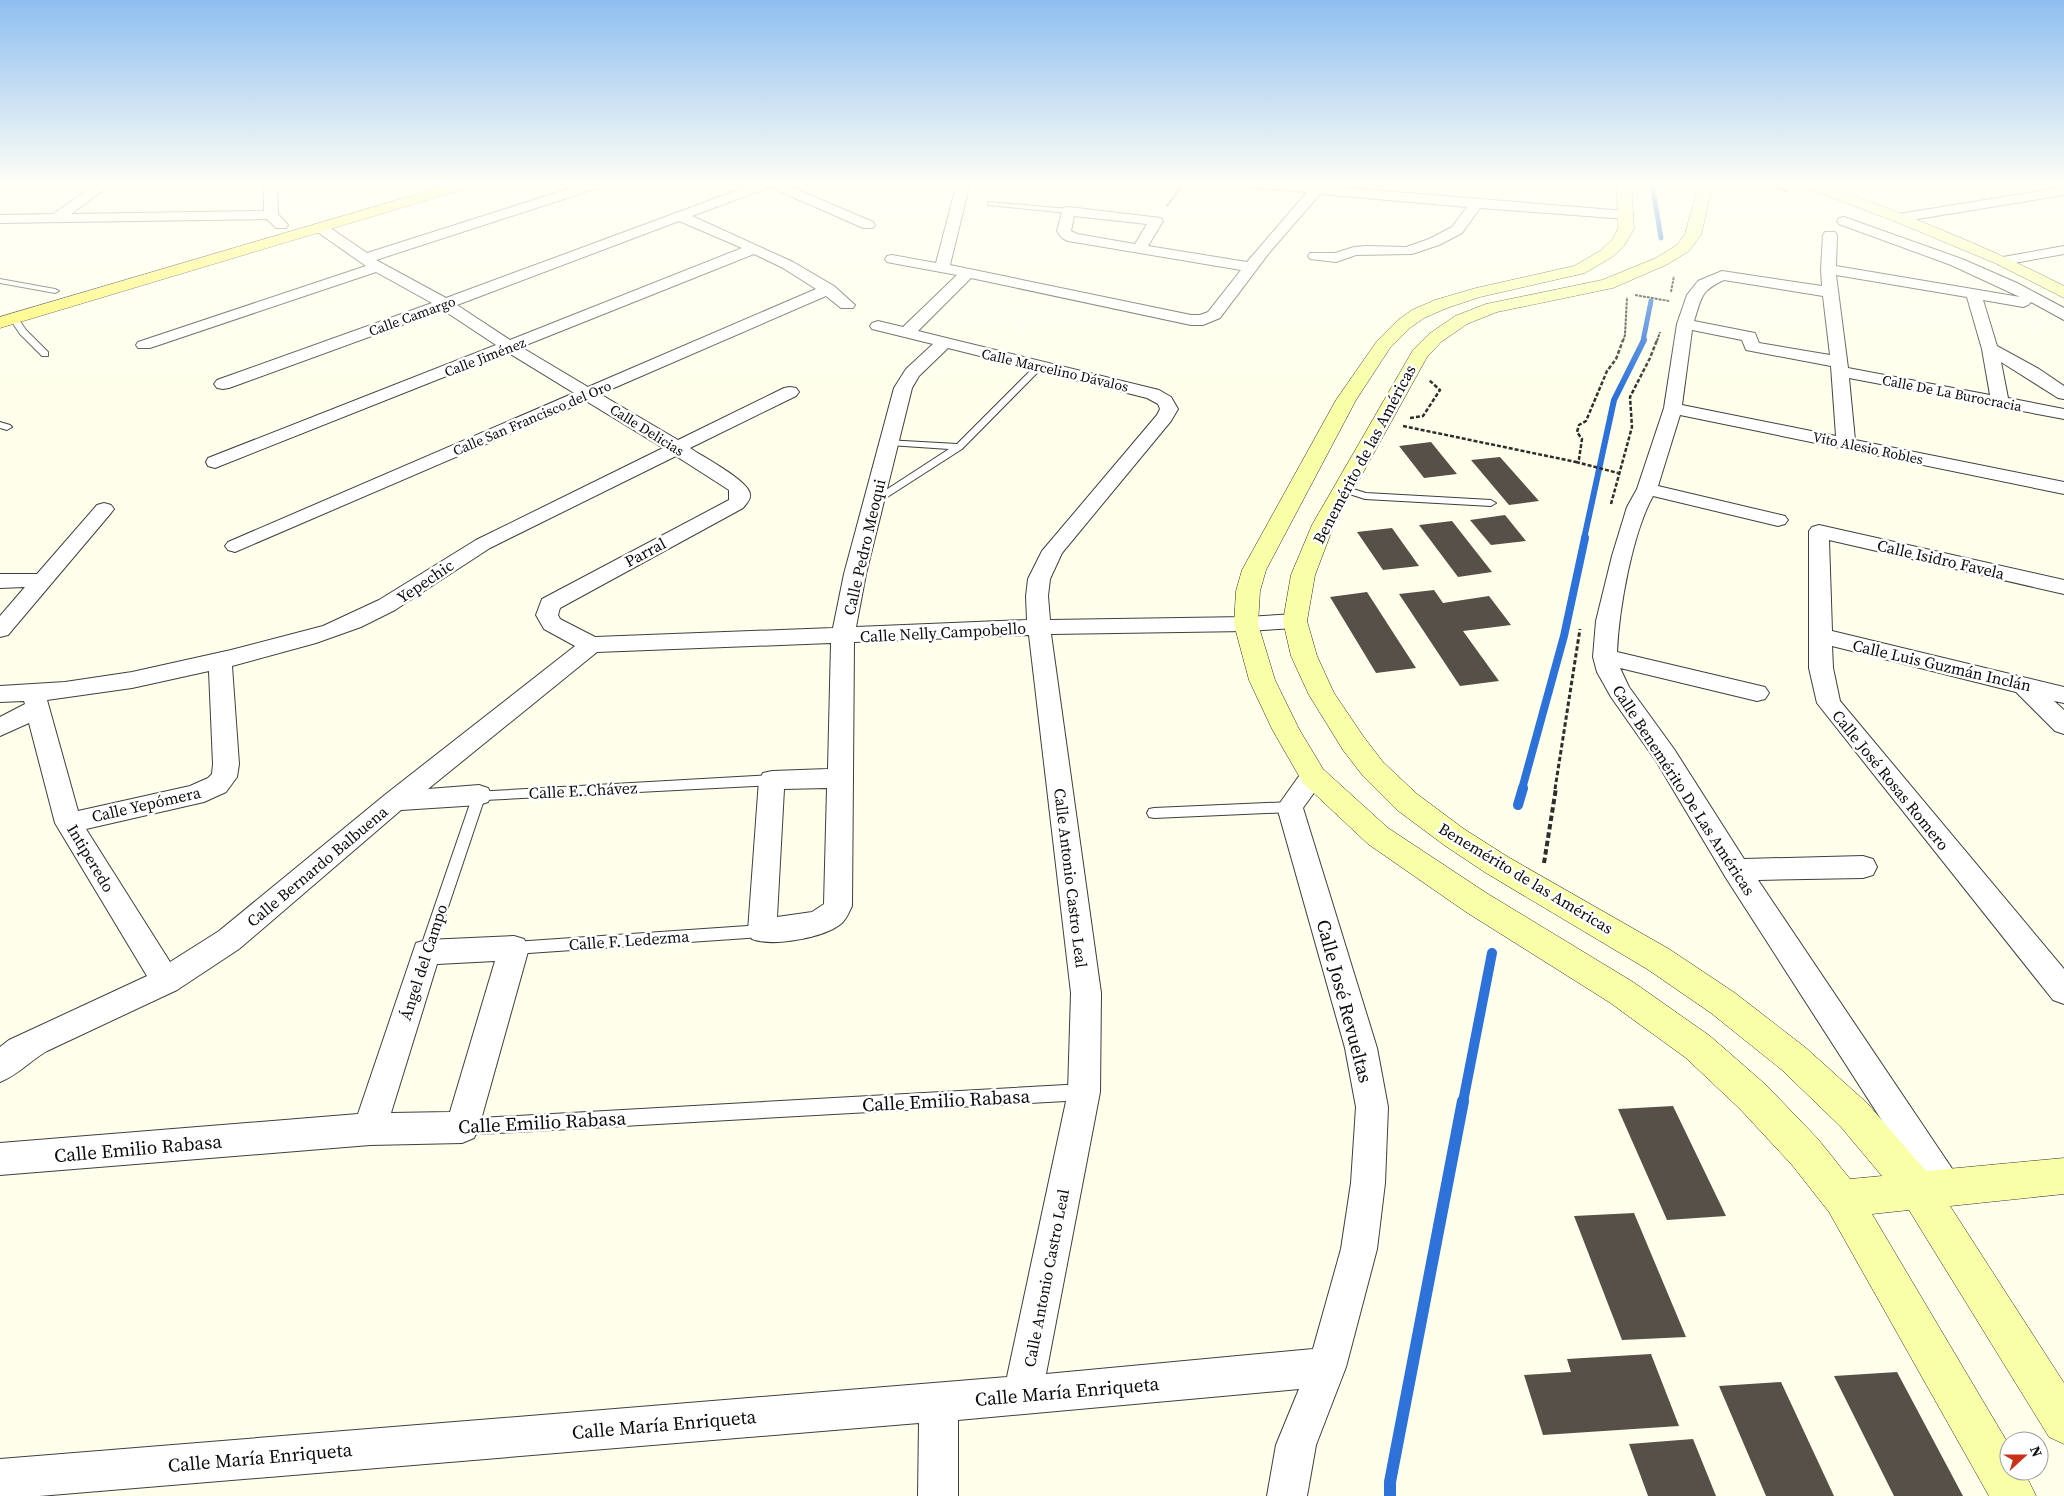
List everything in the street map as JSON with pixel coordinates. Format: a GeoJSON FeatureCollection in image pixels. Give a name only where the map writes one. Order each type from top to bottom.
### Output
{"type":"FeatureCollection","features":[{"type":"Feature","properties":{"kind":"main road"},"geometry":{"type":"LineString","coordinates":[[0,307],[174,253]]}},
{"type":"Feature","properties":{"kind":"main road"},"geometry":{"type":"LineString","coordinates":[[7,321],[237,253]]}},
{"type":"Feature","properties":{"kind":"street","name":"Calle Delicias"},"geometry":{"type":"LineString","coordinates":[[357,253],[445,304],[510,347],[677,448],[737,487],[740,494]]}},
{"type":"Feature","properties":{"kind":"street"},"geometry":{"type":"LineString","coordinates":[[144,344],[401,253]]}},
{"type":"Feature","properties":{"kind":"street","name":"Calle Camargo"},"geometry":{"type":"LineString","coordinates":[[224,384],[581,253]]}},
{"type":"Feature","properties":{"kind":"street","name":"Calle Jiménez"},"geometry":{"type":"LineString","coordinates":[[215,462],[745,253]]}},
{"type":"Feature","properties":{"kind":"street"},"geometry":{"type":"LineString","coordinates":[[761,253],[829,289],[847,306]]}},
{"type":"Feature","properties":{"kind":"street"},"geometry":{"type":"LineString","coordinates":[[942,268],[946,253]]}},
{"type":"Feature","properties":{"kind":"street"},"geometry":{"type":"LineString","coordinates":[[1168,253],[1252,267]]}},
{"type":"Feature","properties":{"kind":"street"},"geometry":{"type":"LineString","coordinates":[[892,259],[1191,320],[1203,320],[1214,316],[1262,253]]}},
{"type":"Feature","properties":{"kind":"street"},"geometry":{"type":"LineString","coordinates":[[1315,256],[1336,258],[1349,253]]}},
{"type":"Feature","properties":{"kind":"street","name":"Benemérito de las Américas"},"geometry":{"type":"LineString","coordinates":[[1674,253],[1646,269],[1606,284],[1492,308],[1461,320],[1435,338],[1419,354],[1323,524],[1303,575],[1295,621],[1304,656],[1322,695],[1353,743],[1368,762],[1407,802],[1454,837],[1649,954],[1723,1004],[1794,1060],[1931,1189]]}},
{"type":"Feature","properties":{"kind":"street"},"geometry":{"type":"LineString","coordinates":[[1829,253],[1828,270],[1846,444]]}},
{"type":"Feature","properties":{"kind":"street"},"geometry":{"type":"LineString","coordinates":[[1933,253],[2057,307],[2064,315]]}},
{"type":"Feature","properties":{"kind":"street"},"geometry":{"type":"LineString","coordinates":[[1983,253],[2003,261],[2064,294]]}},
{"type":"Feature","properties":{"kind":"street"},"geometry":{"type":"LineString","coordinates":[[2003,261],[2048,253]]}},
{"type":"Feature","properties":{"kind":"street"},"geometry":{"type":"LineString","coordinates":[[1579,270],[1606,254],[1612,260],[1628,266],[1646,269]]}},
{"type":"Feature","properties":{"kind":"street"},"geometry":{"type":"LineString","coordinates":[[1646,269],[1579,270],[1476,293],[1441,304],[1418,314],[1404,324],[1383,345],[1346,400],[1254,570],[1248,591],[1246,624],[1262,680],[1286,730],[1313,776],[1378,836],[1477,903],[1621,992],[1698,1047],[1766,1110],[1806,1152],[1842,1200],[2014,1496]]}},
{"type":"Feature","properties":{"kind":"street"},"geometry":{"type":"LineString","coordinates":[[1828,270],[2057,307]]}},
{"type":"Feature","properties":{"kind":"street"},"geometry":{"type":"LineString","coordinates":[[907,332],[968,273]]}},
{"type":"Feature","properties":{"kind":"street","name":"Calle Benemérito De Las Américas"},"geometry":{"type":"LineString","coordinates":[[1830,292],[1722,275],[1703,284],[1695,295],[1685,324],[1673,408],[1647,489],[1637,507],[1622,556],[1607,621],[1605,657],[1609,672],[1619,692],[1665,755],[1931,1189]]}},
{"type":"Feature","properties":{"kind":"street","name":"Calle San Francisco del Oro"},"geometry":{"type":"LineString","coordinates":[[235,546],[829,289]]}},
{"type":"Feature","properties":{"kind":"street"},"geometry":{"type":"LineString","coordinates":[[1974,294],[1990,349],[2000,402]]}},
{"type":"Feature","properties":{"kind":"street","name":"Calle De La Burocracia"},"geometry":{"type":"LineString","coordinates":[[1685,324],[1749,336],[1752,347],[2000,402],[2064,414]]}},
{"type":"Feature","properties":{"kind":"street","name":"Calle Marcelino Dávalos"},"geometry":{"type":"LineString","coordinates":[[878,326],[1153,394],[1165,401]]}},
{"type":"Feature","properties":{"kind":"street","name":"Calle Pedro Meoqui"},"geometry":{"type":"LineString","coordinates":[[830,917],[838,906],[843,636],[855,574],[903,388],[912,374],[944,343]]}},
{"type":"Feature","properties":{"kind":"street"},"geometry":{"type":"LineString","coordinates":[[1383,345],[1419,354]]}},
{"type":"Feature","properties":{"kind":"street"},"geometry":{"type":"LineString","coordinates":[[1990,349],[2033,373],[2064,394]]}},
{"type":"Feature","properties":{"kind":"street","name":"Yepechic"},"geometry":{"type":"LineString","coordinates":[[36,701],[220,661],[303,639],[351,623],[387,606],[447,564],[483,544],[790,392]]}},
{"type":"Feature","properties":{"kind":"street","name":"Calle Antonio Castro Leal"},"geometry":{"type":"LineString","coordinates":[[1023,1395],[1084,1092],[1086,993],[1039,627],[1037,596],[1039,579],[1052,550],[1165,417],[1169,408],[1165,401]]}},
{"type":"Feature","properties":{"kind":"street","name":"Vito Alesio Robles"},"geometry":{"type":"LineString","coordinates":[[1673,408],[2064,488]]}},
{"type":"Feature","properties":{"kind":"street"},"geometry":{"type":"LineString","coordinates":[[1647,489],[1778,520]]}},
{"type":"Feature","properties":{"kind":"street","name":"Parral"},"geometry":{"type":"LineString","coordinates":[[591,645],[552,624],[547,615],[547,609],[558,598],[736,504],[740,499],[740,494]]}},
{"type":"Feature","properties":{"kind":"street"},"geometry":{"type":"LineString","coordinates":[[0,630],[104,509]]}},
{"type":"Feature","properties":{"kind":"street","name":"Calle Isidro Favela"},"geometry":{"type":"LineString","coordinates":[[1819,531],[2064,587]]}},
{"type":"Feature","properties":{"kind":"street","name":"Calle José Rosas Romero"},"geometry":{"type":"LineString","coordinates":[[1819,531],[1821,668],[1829,703],[2064,991]]}},
{"type":"Feature","properties":{"kind":"street"},"geometry":{"type":"LineString","coordinates":[[0,581],[43,580]]}},
{"type":"Feature","properties":{"kind":"street","name":"Calle Nelly Campobello"},"geometry":{"type":"LineString","coordinates":[[591,645],[1039,627],[1246,624],[1295,621]]}},
{"type":"Feature","properties":{"kind":"street","name":"Calle Luis Guzmán Inclán"},"geometry":{"type":"LineString","coordinates":[[1820,636],[2064,695]]}},
{"type":"Feature","properties":{"kind":"street","name":"Calle Bernardo Balbuena"},"geometry":{"type":"LineString","coordinates":[[10,1058],[166,981],[229,940],[395,801],[591,645]]}},
{"type":"Feature","properties":{"kind":"street"},"geometry":{"type":"LineString","coordinates":[[1605,657],[1758,694]]}},
{"type":"Feature","properties":{"kind":"street","name":"Calle Yepómera"},"geometry":{"type":"LineString","coordinates":[[68,823],[195,795],[217,785],[224,777],[226,764],[220,661]]}},
{"type":"Feature","properties":{"kind":"street"},"geometry":{"type":"LineString","coordinates":[[2024,685],[2064,725]]}},
{"type":"Feature","properties":{"kind":"street"},"geometry":{"type":"LineString","coordinates":[[0,694],[36,701]]}},
{"type":"Feature","properties":{"kind":"street"},"geometry":{"type":"LineString","coordinates":[[0,727],[36,701]]}},
{"type":"Feature","properties":{"kind":"street","name":"Intiperedo"},"geometry":{"type":"LineString","coordinates":[[36,701],[68,823],[166,981]]}},
{"type":"Feature","properties":{"kind":"street"},"geometry":{"type":"LineString","coordinates":[[1290,807],[1313,776]]}},
{"type":"Feature","properties":{"kind":"street","name":"Calle E. Chávez"},"geometry":{"type":"LineString","coordinates":[[772,780],[841,778]]}},
{"type":"Feature","properties":{"kind":"street"},"geometry":{"type":"LineString","coordinates":[[762,931],[772,780]]}},
{"type":"Feature","properties":{"kind":"street","name":"Calle E. Chávez"},"geometry":{"type":"LineString","coordinates":[[395,801],[479,795]]}},
{"type":"Feature","properties":{"kind":"street","name":"Calle José Revueltas"},"geometry":{"type":"LineString","coordinates":[[1287,1496],[1296,1445],[1328,1367],[1359,1249],[1368,1183],[1372,1107],[1361,1048],[1290,807]]}},
{"type":"Feature","properties":{"kind":"street"},"geometry":{"type":"LineString","coordinates":[[1736,870],[1863,867]]}},
{"type":"Feature","properties":{"kind":"street","name":"Calle F. Ledezma"},"geometry":{"type":"LineString","coordinates":[[762,931],[817,923],[830,917]]}},
{"type":"Feature","properties":{"kind":"street"},"geometry":{"type":"LineString","coordinates":[[462,1127],[514,948]]}},
{"type":"Feature","properties":{"kind":"street","name":"Calle F. Ledezma"},"geometry":{"type":"LineString","coordinates":[[426,952],[514,948]]}},
{"type":"Feature","properties":{"kind":"street","name":"Ángel del Campo"},"geometry":{"type":"LineString","coordinates":[[370,1129],[426,952]]}},
{"type":"Feature","properties":{"kind":"street","name":"Calle Emilio Rabasa"},"geometry":{"type":"LineString","coordinates":[[0,1159],[370,1129],[462,1127]]}},
{"type":"Feature","properties":{"kind":"street"},"geometry":{"type":"LineString","coordinates":[[1842,1200],[2064,1176]]}},
{"type":"Feature","properties":{"kind":"street"},"geometry":{"type":"LineString","coordinates":[[1931,1189],[2064,1422]]}},
{"type":"Feature","properties":{"kind":"street","name":"Calle María Enriqueta"},"geometry":{"type":"LineString","coordinates":[[0,1479],[1023,1395],[1328,1367]]}},
{"type":"Feature","properties":{"kind":"street"},"geometry":{"type":"LineString","coordinates":[[938,1496],[939,1402]]}},
{"type":"Feature","properties":{"kind":"lane"},"geometry":{"type":"LineString","coordinates":[[0,281],[55,291]]}},
{"type":"Feature","properties":{"kind":"lane"},"geometry":{"type":"LineString","coordinates":[[7,321],[23,332],[45,354]]}},
{"type":"Feature","properties":{"kind":"lane"},"geometry":{"type":"LineString","coordinates":[[875,501],[959,447],[1040,367]]}},
{"type":"Feature","properties":{"kind":"lane"},"geometry":{"type":"LineString","coordinates":[[889,442],[959,447]]}},
{"type":"Feature","properties":{"kind":"lane"},"geometry":{"type":"LineString","coordinates":[[1343,489],[1365,496],[1491,503]]}},
{"type":"Feature","properties":{"kind":"lane","name":"Calle E. Chávez"},"geometry":{"type":"LineString","coordinates":[[479,795],[772,780]]}},
{"type":"Feature","properties":{"kind":"lane","name":"Ángel del Campo"},"geometry":{"type":"LineString","coordinates":[[426,952],[479,795]]}},
{"type":"Feature","properties":{"kind":"lane"},"geometry":{"type":"LineString","coordinates":[[1154,813],[1290,807]]}},
{"type":"Feature","properties":{"kind":"lane","name":"Calle F. Ledezma"},"geometry":{"type":"LineString","coordinates":[[514,948],[762,931]]}},
{"type":"Feature","properties":{"kind":"lane","name":"Calle Emilio Rabasa"},"geometry":{"type":"LineString","coordinates":[[462,1127],[1084,1092]]}},
{"type":"Feature","properties":{"kind":"path"},"geometry":{"type":"LineString","coordinates":[[1576,462],[1579,459],[1582,439],[1577,432],[1579,425],[1586,421],[1607,371],[1616,359],[1625,335],[1627,294],[1670,302]]}},
{"type":"Feature","properties":{"kind":"path"},"geometry":{"type":"LineString","coordinates":[[1397,425],[1576,462],[1618,473]]}},
{"type":"Feature","properties":{"kind":"path"},"geometry":{"type":"LineString","coordinates":[[1576,639],[1582,647]]}},
{"type":"Feature","properties":{"kind":"path"},"geometry":{"type":"LineString","coordinates":[[1544,863],[1552,868]]}},
{"type":"Feature","properties":{"kind":"building"},"geometry":{"type":"Polygon","coordinates":[[[1431,442],[1457,474],[1424,478],[1399,446],[1431,442]]]}},
{"type":"Feature","properties":{"kind":"building"},"geometry":{"type":"Polygon","coordinates":[[[1500,457],[1539,501],[1509,505],[1471,460],[1500,457]]]}},
{"type":"Feature","properties":{"kind":"building"},"geometry":{"type":"Polygon","coordinates":[[[1505,515],[1526,541],[1491,545],[1470,520],[1505,515]]]}},
{"type":"Feature","properties":{"kind":"building"},"geometry":{"type":"Polygon","coordinates":[[[1452,521],[1492,572],[1458,577],[1419,525],[1452,521]]]}},
{"type":"Feature","properties":{"kind":"building"},"geometry":{"type":"Polygon","coordinates":[[[1392,528],[1419,566],[1383,570],[1357,532],[1392,528]]]}},
{"type":"Feature","properties":{"kind":"building"},"geometry":{"type":"Polygon","coordinates":[[[1434,590],[1443,603],[1489,596],[1511,625],[1463,631],[1499,681],[1460,686],[1399,594],[1434,590]]]}},
{"type":"Feature","properties":{"kind":"building"},"geometry":{"type":"Polygon","coordinates":[[[1367,592],[1416,668],[1376,673],[1330,597],[1367,592]]]}},
{"type":"Feature","properties":{"kind":"building"},"geometry":{"type":"Polygon","coordinates":[[[1673,1106],[1726,1216],[1667,1220],[1618,1109],[1673,1106]]]}},
{"type":"Feature","properties":{"kind":"building"},"geometry":{"type":"Polygon","coordinates":[[[1634,1213],[1686,1337],[1622,1340],[1574,1216],[1634,1213]]]}},
{"type":"Feature","properties":{"kind":"building"},"geometry":{"type":"Polygon","coordinates":[[[1651,1354],[1679,1426],[1543,1435],[1524,1375],[1571,1372],[1567,1359],[1651,1354]]]}},
{"type":"Feature","properties":{"kind":"building"},"geometry":{"type":"Polygon","coordinates":[[[1897,1372],[1963,1496],[1894,1496],[1834,1376],[1897,1372]]]}},
{"type":"Feature","properties":{"kind":"building"},"geometry":{"type":"Polygon","coordinates":[[[1781,1382],[1834,1496],[1766,1496],[1719,1386],[1781,1382]]]}},
{"type":"Feature","properties":{"kind":"building"},"geometry":{"type":"Polygon","coordinates":[[[1693,1439],[1716,1496],[1648,1496],[1629,1444],[1693,1439]]]}},
{"type":"Feature","properties":{"kind":"waterway"},"geometry":{"type":"LineString","coordinates":[[1643,341],[1651,301]]}},
{"type":"Feature","properties":{"kind":"waterway"},"geometry":{"type":"LineString","coordinates":[[1584,539],[1614,400],[1644,340]]}},
{"type":"Feature","properties":{"kind":"waterway"},"geometry":{"type":"LineString","coordinates":[[1522,789],[1564,636],[1585,538]]}},
{"type":"Feature","properties":{"kind":"waterway"},"geometry":{"type":"LineString","coordinates":[[1518,805],[1523,788]]}},
{"type":"Feature","properties":{"kind":"waterway"},"geometry":{"type":"LineString","coordinates":[[1463,1102],[1492,953]]}},
{"type":"Feature","properties":{"kind":"waterway"},"geometry":{"type":"LineString","coordinates":[[1390,1496],[1390,1482],[1463,1101]]}}]}
